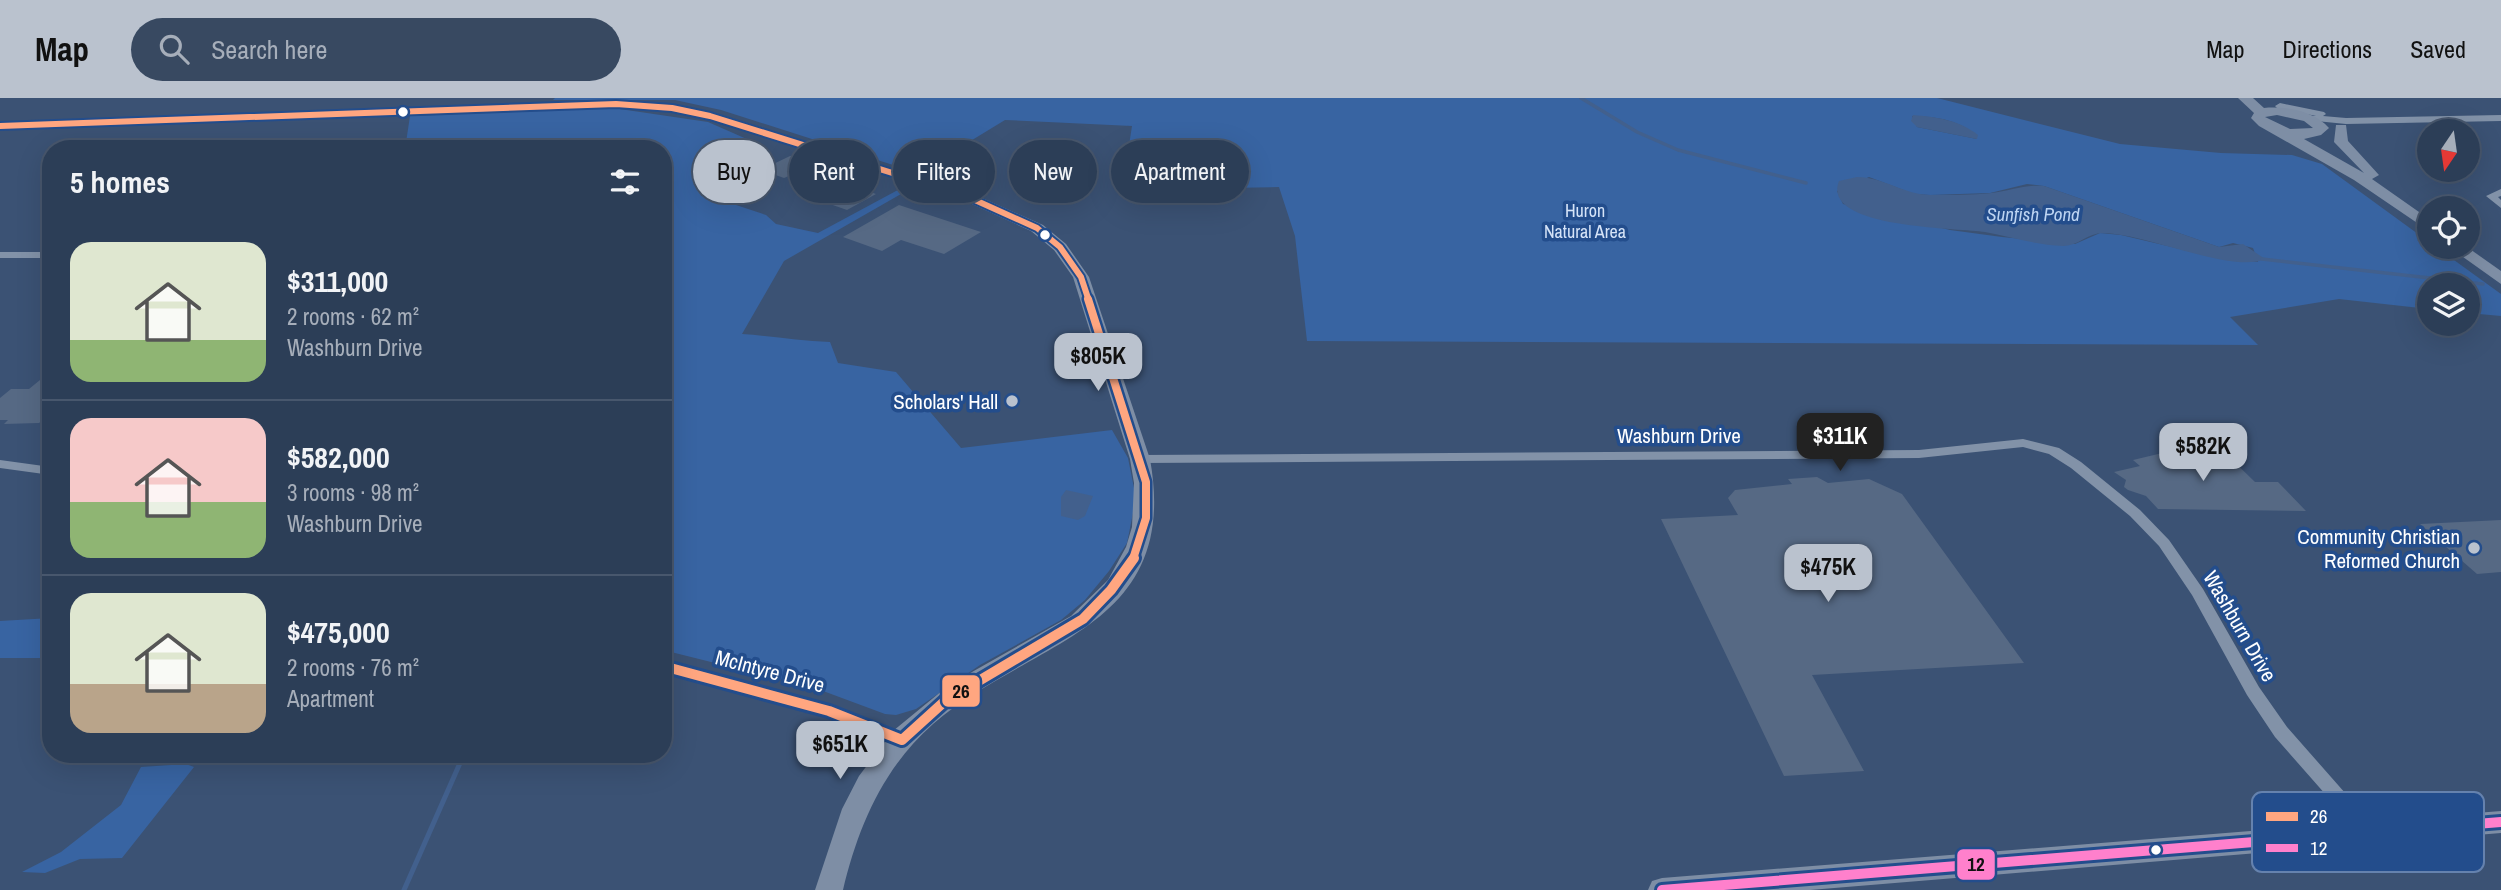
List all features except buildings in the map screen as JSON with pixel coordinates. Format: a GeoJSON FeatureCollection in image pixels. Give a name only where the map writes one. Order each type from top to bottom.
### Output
{"type":"FeatureCollection","features":[{"type":"Feature","properties":{"kind":"street"},"geometry":{"type":"LineString","coordinates":[[2245,98],[2277,111],[2346,121],[2501,120]]}},
{"type":"Feature","properties":{"kind":"street"},"geometry":{"type":"LineString","coordinates":[[0,126],[616,104],[672,108],[710,116],[966,196],[1037,228],[1060,247],[1081,277],[1146,482],[1146,518],[1136,555],[1111,590],[1083,620],[945,701],[902,740],[859,796],[836,855],[829,890]]}},
{"type":"Feature","properties":{"kind":"street"},"geometry":{"type":"LineString","coordinates":[[2262,105],[2378,119]]}},
{"type":"Feature","properties":{"kind":"street"},"geometry":{"type":"LineString","coordinates":[[2262,105],[2258,115],[2260,121],[2359,177],[2417,218]]}},
{"type":"Feature","properties":{"kind":"street"},"geometry":{"type":"LineString","coordinates":[[2280,106],[2304,116],[2320,130],[2324,146],[2417,206]]}},
{"type":"Feature","properties":{"kind":"street"},"geometry":{"type":"LineString","coordinates":[[2279,130],[2301,134],[2399,122],[2501,120]]}},
{"type":"Feature","properties":{"kind":"street"},"geometry":{"type":"LineString","coordinates":[[2341,128],[2339,137],[2344,145],[2369,167],[2372,175]]}},
{"type":"Feature","properties":{"kind":"street"},"geometry":{"type":"LineString","coordinates":[[2501,192],[2491,197],[2501,205]]}},
{"type":"Feature","properties":{"kind":"street"},"geometry":{"type":"LineString","coordinates":[[2480,249],[2501,264]]}},
{"type":"Feature","properties":{"kind":"street"},"geometry":{"type":"LineString","coordinates":[[0,255],[42,255]]}},
{"type":"Feature","properties":{"kind":"street"},"geometry":{"type":"LineString","coordinates":[[2474,259],[2501,279]]}},
{"type":"Feature","properties":{"kind":"street","name":"Washburn Drive"},"geometry":{"type":"LineString","coordinates":[[1140,459],[1855,455],[1919,454],[2009,444],[2039,446],[2076,465],[2135,513],[2164,543],[2198,593],[2253,691],[2281,733],[2333,792]]}},
{"type":"Feature","properties":{"kind":"street"},"geometry":{"type":"LineString","coordinates":[[0,464],[42,470]]}},
{"type":"Feature","properties":{"kind":"street","name":"McIntyre Drive"},"geometry":{"type":"LineString","coordinates":[[672,668],[829,711],[902,740]]}},
{"type":"Feature","properties":{"kind":"street"},"geometry":{"type":"LineString","coordinates":[[1662,890],[2252,842]]}},
{"type":"Feature","properties":{"kind":"green space","name":"Huron Natural Area"},"geometry":{"type":"Polygon","coordinates":[[[1937,98],[2120,144],[2221,153],[2292,155],[2322,164],[2417,233],[2417,259],[2453,259],[2472,273],[2417,273],[2417,308],[2339,299],[2230,317],[2258,345],[1307,341],[1295,236],[1279,187],[1249,188],[1249,140],[1130,140],[1132,126],[1005,120],[972,140],[893,140],[893,165],[879,161],[879,140],[815,140],[721,110],[675,100],[553,100],[1937,98]],[[1912,116],[1917,127],[1977,139],[1964,127],[1939,118],[1912,116]],[[1869,177],[1837,191],[1843,204],[1950,230],[2075,244],[2100,233],[2121,235],[2210,256],[2258,262],[2253,248],[2233,243],[2219,247],[2044,186],[2027,184],[1990,193],[1914,194],[1869,177]]]}},
{"type":"Feature","properties":{"kind":"green space"},"geometry":{"type":"Polygon","coordinates":[[[613,108],[708,122],[749,140],[693,140],[693,203],[730,203],[766,215],[776,224],[818,233],[874,203],[879,203],[879,200],[893,193],[893,199],[784,261],[742,334],[830,342],[838,363],[896,372],[961,448],[1112,430],[1128,458],[1136,498],[1127,543],[1109,571],[1085,600],[1061,620],[980,665],[916,709],[896,715],[885,714],[815,688],[672,652],[672,140],[406,140],[410,116],[613,108]]]}},
{"type":"Feature","properties":{"kind":"green space","name":"Huron Natural Area"},"geometry":{"type":"Polygon","coordinates":[[[2480,279],[2501,294],[2501,316],[2480,314],[2480,279]]]}},
{"type":"Feature","properties":{"kind":"green space"},"geometry":{"type":"Polygon","coordinates":[[[42,619],[42,658],[0,658],[0,621],[42,619]]]}},
{"type":"Feature","properties":{"kind":"green space"},"geometry":{"type":"Polygon","coordinates":[[[186,764],[194,767],[122,858],[80,859],[45,873],[22,872],[61,852],[121,805],[141,767],[186,764]]]}},
{"type":"Feature","properties":{"kind":"water"},"geometry":{"type":"Polygon","coordinates":[[[1913,115],[1955,123],[1978,135],[1977,139],[1917,127],[1911,121],[1913,115]]]}},
{"type":"Feature","properties":{"kind":"water","name":"Sunfish Pond"},"geometry":{"type":"Polygon","coordinates":[[[1857,177],[1931,195],[1984,194],[2044,186],[2219,247],[2243,244],[2265,259],[2251,262],[2232,261],[2141,239],[2103,233],[2063,246],[1985,232],[1896,223],[1850,209],[1839,197],[1839,181],[1857,177]]]}},
{"type":"Feature","properties":{"kind":"water"},"geometry":{"type":"Polygon","coordinates":[[[1066,490],[1093,496],[1085,516],[1078,520],[1061,516],[1061,497],[1066,490]]]}},
{"type":"Feature","properties":{"kind":"waterway"},"geometry":{"type":"LineString","coordinates":[[1581,98],[1637,132],[1678,150],[1806,183]]}},
{"type":"Feature","properties":{"kind":"waterway"},"geometry":{"type":"LineString","coordinates":[[2262,259],[2483,284]]}},
{"type":"Feature","properties":{"kind":"waterway"},"geometry":{"type":"LineString","coordinates":[[404,890],[460,763]]}},
{"type":"Feature","properties":{"kind":"transit line","name":"26"},"geometry":{"type":"LineString","coordinates":[[0,126],[616,104],[672,108],[710,116],[966,196],[1037,228],[1060,247],[1081,277],[1146,482],[1146,518],[1136,555],[1111,590],[1083,619],[945,701],[902,740],[829,711],[672,668]]}},
{"type":"Feature","properties":{"kind":"transit line","name":"12"},"geometry":{"type":"LineString","coordinates":[[2484,823],[2501,822]]}},
{"type":"Feature","properties":{"kind":"transit line","name":"12"},"geometry":{"type":"LineString","coordinates":[[1662,890],[2252,842]]}},
{"type":"Feature","properties":{"kind":"place","name":"Scholars' Hall"},"geometry":{"type":"Point","coordinates":[1012,401]}},
{"type":"Feature","properties":{"kind":"place","name":"Community Christian Reformed Church"},"geometry":{"type":"Point","coordinates":[2474,548]}}]}
